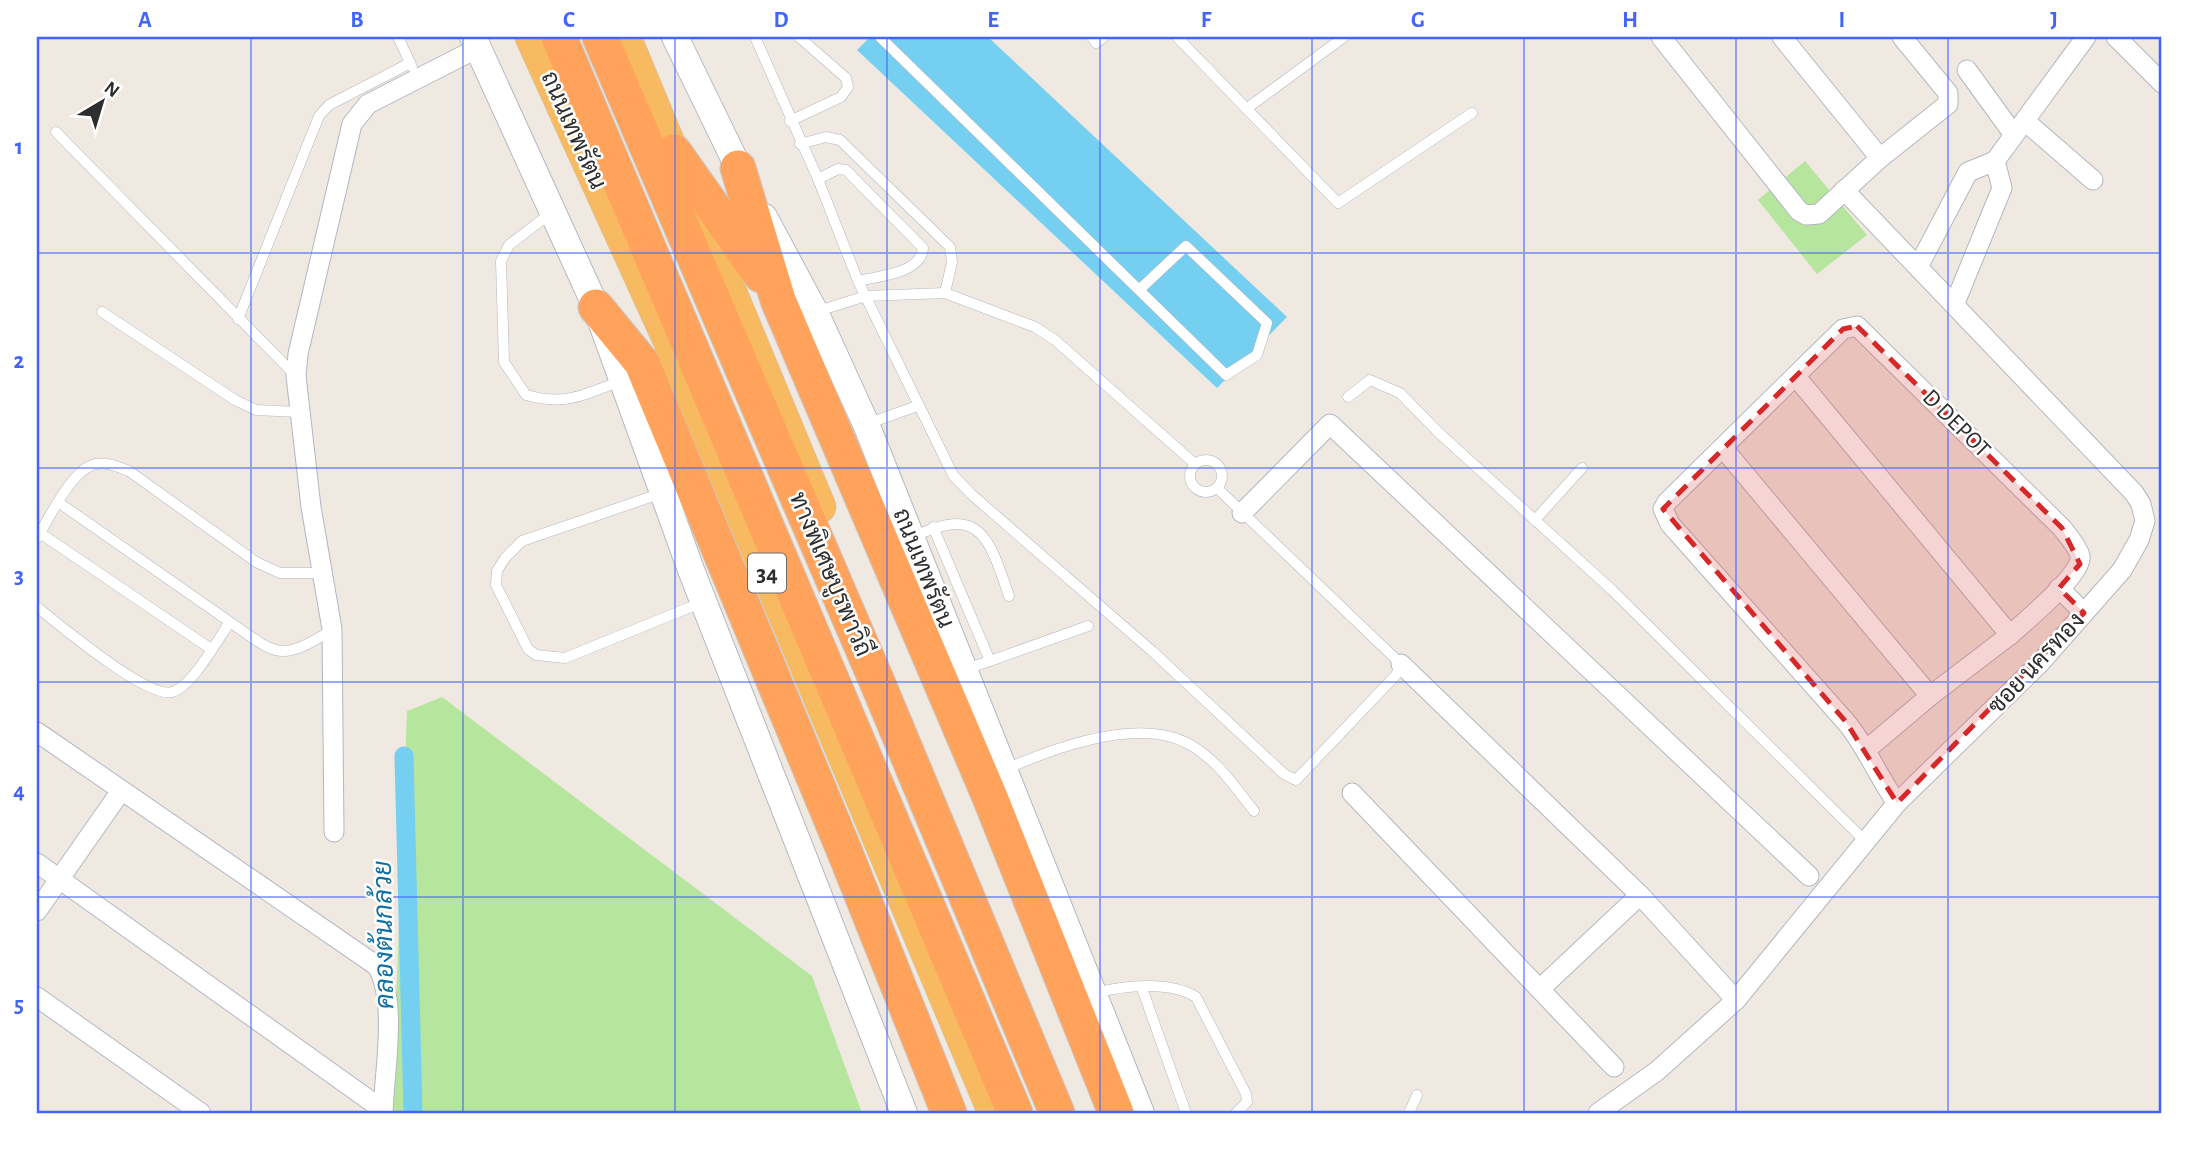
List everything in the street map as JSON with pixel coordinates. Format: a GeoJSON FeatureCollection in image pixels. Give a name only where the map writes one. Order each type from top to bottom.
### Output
{"type":"FeatureCollection","features":[{"type":"Feature","properties":{"kind":"highway","name":"ถนนเทพรัตน"},"geometry":{"type":"LineString","coordinates":[[531,37],[670,343],[994,1113]]}},
{"type":"Feature","properties":{"kind":"highway","name":"ทางพิเศษบูรพาวิถี"},"geometry":{"type":"LineString","coordinates":[[559,37],[1015,1113]]}},
{"type":"Feature","properties":{"kind":"highway","name":"ทางพิเศษบูรพาวิถี"},"geometry":{"type":"LineString","coordinates":[[600,37],[878,684],[1056,1113]]}},
{"type":"Feature","properties":{"kind":"highway"},"geometry":{"type":"LineString","coordinates":[[625,37],[1070,1113]]}},
{"type":"Feature","properties":{"kind":"highway"},"geometry":{"type":"LineString","coordinates":[[674,152],[778,300]]}},
{"type":"Feature","properties":{"kind":"highway"},"geometry":{"type":"LineString","coordinates":[[738,168],[778,300],[997,782],[1116,1113]]}},
{"type":"Feature","properties":{"kind":"highway"},"geometry":{"type":"LineString","coordinates":[[596,307],[631,372],[844,850],[949,1113]]}},
{"type":"Feature","properties":{"kind":"highway"},"geometry":{"type":"LineString","coordinates":[[631,372],[670,343]]}},
{"type":"Feature","properties":{"kind":"main road","name":"ถนนเทพรัตน"},"geometry":{"type":"LineString","coordinates":[[675,37],[738,168],[815,312],[866,424],[922,532],[978,665],[997,782],[1094,993],[1141,1113]]}},
{"type":"Feature","properties":{"kind":"main road"},"geometry":{"type":"LineString","coordinates":[[476,42],[596,307]]}},
{"type":"Feature","properties":{"kind":"main road"},"geometry":{"type":"LineString","coordinates":[[631,372],[662,493],[904,1113]]}},
{"type":"Feature","properties":{"kind":"street"},"geometry":{"type":"LineString","coordinates":[[1661,37],[1799,211],[1806,215],[1819,214],[1880,158],[1946,107],[1949,101],[1948,93],[1902,37]]}},
{"type":"Feature","properties":{"kind":"street"},"geometry":{"type":"LineString","coordinates":[[1783,37],[1880,158]]}},
{"type":"Feature","properties":{"kind":"street"},"geometry":{"type":"LineString","coordinates":[[1917,267],[1968,172],[1995,161],[2086,37]]}},
{"type":"Feature","properties":{"kind":"street"},"geometry":{"type":"LineString","coordinates":[[2116,37],[2162,83]]}},
{"type":"Feature","properties":{"kind":"street"},"geometry":{"type":"LineString","coordinates":[[334,832],[332,629],[321,573],[298,412],[298,354],[352,124],[368,104],[413,70],[476,42]]}},
{"type":"Feature","properties":{"kind":"street"},"geometry":{"type":"LineString","coordinates":[[1967,70],[2020,129],[2093,180]]}},
{"type":"Feature","properties":{"kind":"street"},"geometry":{"type":"LineString","coordinates":[[1955,303],[2003,188],[1995,161]]}},
{"type":"Feature","properties":{"kind":"street","name":"ซอย นครทอง"},"geometry":{"type":"LineString","coordinates":[[1598,1113],[1657,1070],[1736,1000],[1897,803],[2040,663],[2122,570],[2139,540],[2145,521],[2141,504],[1955,303],[1844,190]]}},
{"type":"Feature","properties":{"kind":"street","name":"D DEPOT"},"geometry":{"type":"LineString","coordinates":[[1866,750],[1930,696],[2010,635],[2059,588],[2080,564],[2080,555],[2062,528],[1857,326],[1843,329],[1797,378],[1662,509],[1670,524],[1829,701],[1866,750],[1874,769],[1897,803]]}},
{"type":"Feature","properties":{"kind":"street"},"geometry":{"type":"LineString","coordinates":[[1797,378],[2010,635]]}},
{"type":"Feature","properties":{"kind":"street"},"geometry":{"type":"LineString","coordinates":[[1242,513],[1330,425],[1809,876]]}},
{"type":"Feature","properties":{"kind":"street"},"geometry":{"type":"LineString","coordinates":[[1723,448],[1930,696]]}},
{"type":"Feature","properties":{"kind":"street"},"geometry":{"type":"LineString","coordinates":[[2059,588],[2084,613]]}},
{"type":"Feature","properties":{"kind":"street"},"geometry":{"type":"LineString","coordinates":[[1401,664],[1640,895],[1736,1000]]}},
{"type":"Feature","properties":{"kind":"street"},"geometry":{"type":"LineString","coordinates":[[37,732],[377,966],[386,981],[387,1003],[383,1112]]}},
{"type":"Feature","properties":{"kind":"street"},"geometry":{"type":"LineString","coordinates":[[37,911],[121,791]]}},
{"type":"Feature","properties":{"kind":"street"},"geometry":{"type":"LineString","coordinates":[[1352,793],[1614,1067]]}},
{"type":"Feature","properties":{"kind":"street"},"geometry":{"type":"LineString","coordinates":[[37,863],[383,1112]]}},
{"type":"Feature","properties":{"kind":"street"},"geometry":{"type":"LineString","coordinates":[[1541,988],[1640,895]]}},
{"type":"Feature","properties":{"kind":"street"},"geometry":{"type":"LineString","coordinates":[[37,997],[201,1113]]}},
{"type":"Feature","properties":{"kind":"lane"},"geometry":{"type":"LineString","coordinates":[[237,319],[319,116],[329,105],[413,70],[398,37]]}},
{"type":"Feature","properties":{"kind":"lane"},"geometry":{"type":"LineString","coordinates":[[755,37],[800,144],[818,178],[858,281],[917,406],[961,484],[1142,642],[1290,779],[1296,780],[1396,675],[1401,664],[1217,488]]}},
{"type":"Feature","properties":{"kind":"lane"},"geometry":{"type":"LineString","coordinates":[[790,121],[842,97],[848,87],[846,78],[799,37]]}},
{"type":"Feature","properties":{"kind":"lane"},"geometry":{"type":"LineString","coordinates":[[880,37],[1226,375],[1257,355],[1267,323],[1186,246],[1139,290]]}},
{"type":"Feature","properties":{"kind":"lane"},"geometry":{"type":"LineString","coordinates":[[1092,37],[1096,43],[1104,37]]}},
{"type":"Feature","properties":{"kind":"lane"},"geometry":{"type":"LineString","coordinates":[[1177,37],[1338,203],[1472,113]]}},
{"type":"Feature","properties":{"kind":"lane"},"geometry":{"type":"LineString","coordinates":[[1246,109],[1344,37]]}},
{"type":"Feature","properties":{"kind":"lane"},"geometry":{"type":"LineString","coordinates":[[56,132],[296,376]]}},
{"type":"Feature","properties":{"kind":"lane"},"geometry":{"type":"LineString","coordinates":[[800,144],[826,137],[840,140],[950,247],[952,262],[945,293]]}},
{"type":"Feature","properties":{"kind":"lane"},"geometry":{"type":"LineString","coordinates":[[818,178],[838,169],[846,170],[923,248],[922,256],[913,265],[858,281]]}},
{"type":"Feature","properties":{"kind":"lane"},"geometry":{"type":"LineString","coordinates":[[553,212],[515,239],[501,261],[504,362],[526,395],[547,401],[568,401],[631,372]]}},
{"type":"Feature","properties":{"kind":"lane"},"geometry":{"type":"LineString","coordinates":[[815,312],[866,296],[945,293],[1044,332],[1195,464]]}},
{"type":"Feature","properties":{"kind":"lane"},"geometry":{"type":"LineString","coordinates":[[102,312],[235,400],[256,410],[298,412]]}},
{"type":"Feature","properties":{"kind":"lane"},"geometry":{"type":"LineString","coordinates":[[1348,397],[1370,380],[1400,393],[1438,432],[1612,590],[1865,841]]}},
{"type":"Feature","properties":{"kind":"lane"},"geometry":{"type":"LineString","coordinates":[[866,424],[917,406]]}},
{"type":"Feature","properties":{"kind":"lane"},"geometry":{"type":"LineString","coordinates":[[1206,460],[1216,463],[1222,478],[1217,488],[1203,492],[1194,486],[1190,477],[1195,464],[1206,460]]}},
{"type":"Feature","properties":{"kind":"lane"},"geometry":{"type":"LineString","coordinates":[[211,649],[38,536],[77,476],[93,464],[111,464],[128,471],[256,562],[280,572],[321,573]]}},
{"type":"Feature","properties":{"kind":"lane"},"geometry":{"type":"LineString","coordinates":[[1535,520],[1582,468]]}},
{"type":"Feature","properties":{"kind":"lane"},"geometry":{"type":"LineString","coordinates":[[662,493],[522,541],[497,571],[496,585],[528,649],[549,658],[565,658],[703,602]]}},
{"type":"Feature","properties":{"kind":"lane"},"geometry":{"type":"LineString","coordinates":[[58,502],[277,652],[296,651],[332,629]]}},
{"type":"Feature","properties":{"kind":"lane"},"geometry":{"type":"LineString","coordinates":[[922,532],[953,523],[970,526],[983,536],[992,548],[1009,596]]}},
{"type":"Feature","properties":{"kind":"lane"},"geometry":{"type":"LineString","coordinates":[[37,607],[149,689],[161,693],[172,692],[186,684],[230,622]]}},
{"type":"Feature","properties":{"kind":"lane"},"geometry":{"type":"LineString","coordinates":[[978,665],[1088,626]]}},
{"type":"Feature","properties":{"kind":"lane"},"geometry":{"type":"LineString","coordinates":[[997,782],[1044,752],[1108,735],[1160,734],[1187,743],[1222,770],[1254,811]]}},
{"type":"Feature","properties":{"kind":"lane"},"geometry":{"type":"LineString","coordinates":[[1094,993],[1124,987],[1179,990],[1196,997],[1246,1094],[1247,1102],[1242,1112]]}},
{"type":"Feature","properties":{"kind":"lane"},"geometry":{"type":"LineString","coordinates":[[1142,988],[1183,1112]]}},
{"type":"Feature","properties":{"kind":"lane"},"geometry":{"type":"LineString","coordinates":[[1409,1113],[1417,1095]]}},
{"type":"Feature","properties":{"kind":"highlighted area"},"geometry":{"type":"Polygon","coordinates":[[[1857,326],[2062,528],[2080,564],[2059,588],[2084,613],[1897,803],[1846,722],[1663,509],[1667,502],[1843,329],[1857,326]]]}},
{"type":"Feature","properties":{"kind":"green space"},"geometry":{"type":"Polygon","coordinates":[[[1805,161],[1867,235],[1817,274],[1758,200],[1805,161]]]}},
{"type":"Feature","properties":{"kind":"green space"},"geometry":{"type":"Polygon","coordinates":[[[442,697],[812,976],[862,1113],[392,1113],[407,711],[442,697]]]}},
{"type":"Feature","properties":{"kind":"water"},"geometry":{"type":"Polygon","coordinates":[[[870,37],[988,37],[1287,317],[1217,388],[857,50],[870,37]]]}},
{"type":"Feature","properties":{"kind":"waterway","name":"คลองต้นกล้วย"},"geometry":{"type":"LineString","coordinates":[[404,756],[413,1113]]}}]}
